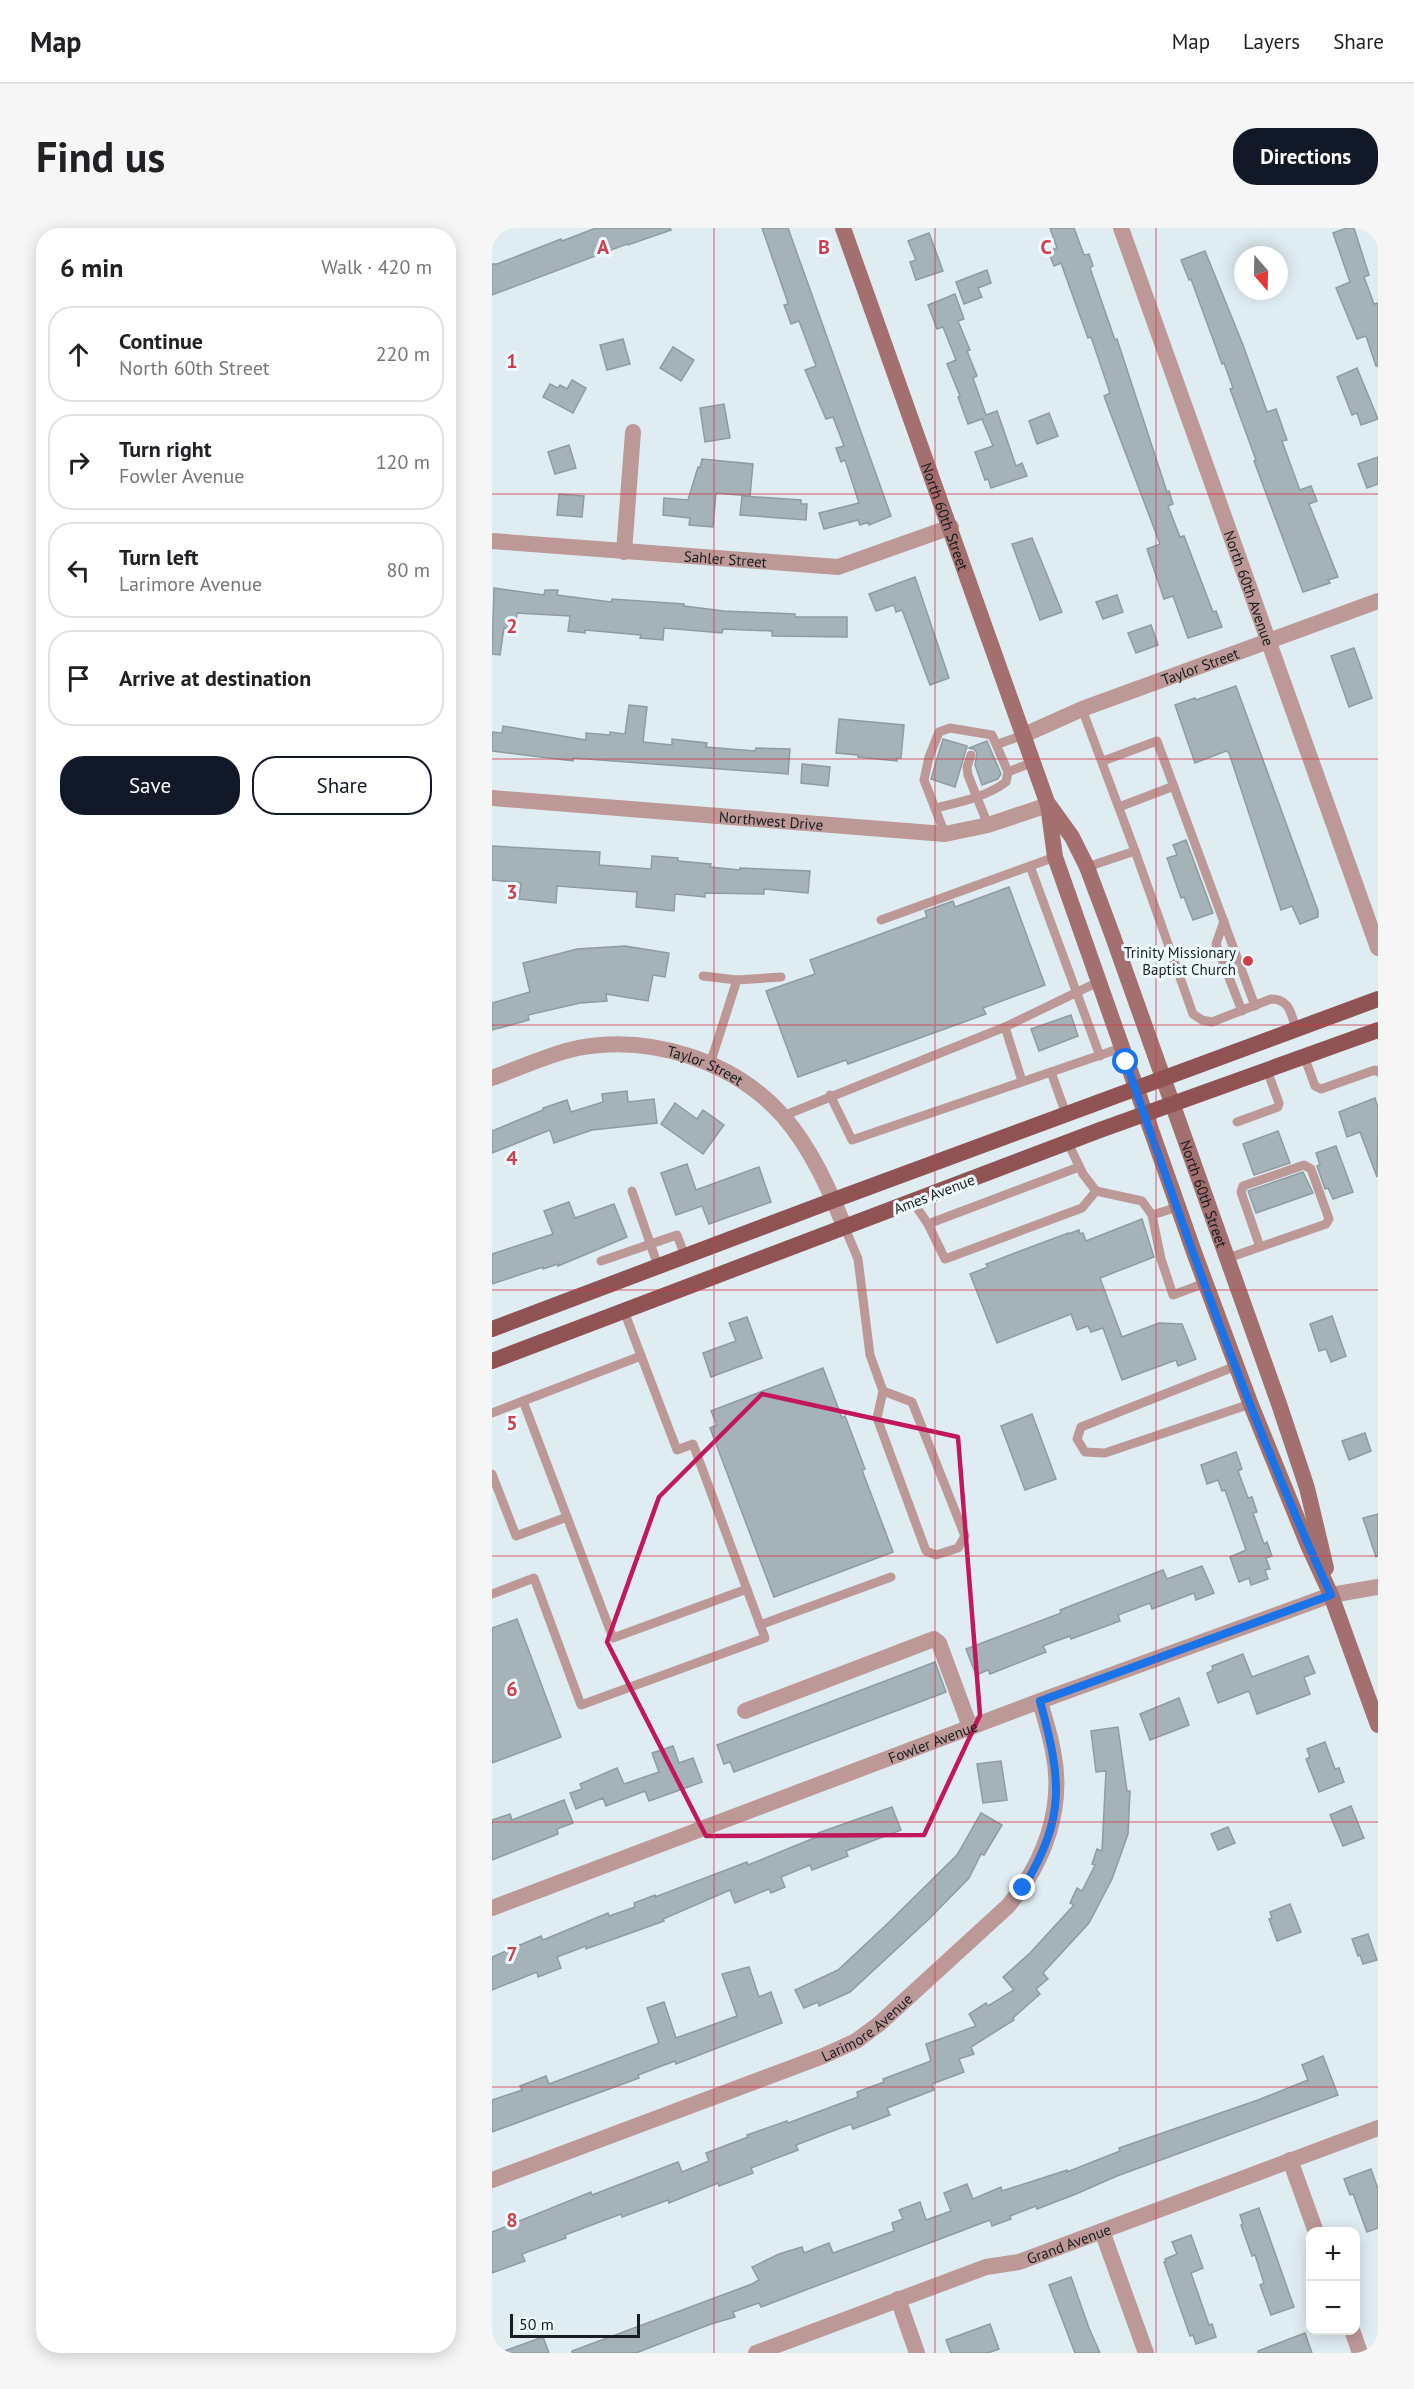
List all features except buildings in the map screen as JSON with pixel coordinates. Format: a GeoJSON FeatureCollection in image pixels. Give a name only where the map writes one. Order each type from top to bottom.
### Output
{"type":"FeatureCollection","features":[{"type":"Feature","properties":{"kind":"main road","name":"North 60th Street"},"geometry":{"type":"LineString","coordinates":[[843,228],[1048,804],[1055,857],[1121,1048],[1250,1404],[1331,1595],[1378,1725]]}},
{"type":"Feature","properties":{"kind":"main road","name":"North 60th Street"},"geometry":{"type":"LineString","coordinates":[[1048,804],[1072,837],[1087,867],[1162,1079],[1173,1104],[1307,1488],[1331,1595]]}},
{"type":"Feature","properties":{"kind":"main road","name":"Ames Avenue"},"geometry":{"type":"LineString","coordinates":[[492,1329],[1378,999]]}},
{"type":"Feature","properties":{"kind":"main road","name":"Ames Avenue"},"geometry":{"type":"LineString","coordinates":[[492,1361],[1145,1114],[1378,1030]]}},
{"type":"Feature","properties":{"kind":"street","name":"North 60th Avenue"},"geometry":{"type":"LineString","coordinates":[[1121,228],[1378,948]]}},
{"type":"Feature","properties":{"kind":"street"},"geometry":{"type":"LineString","coordinates":[[624,552],[633,432]]}},
{"type":"Feature","properties":{"kind":"street","name":"Sahler Street"},"geometry":{"type":"LineString","coordinates":[[492,541],[838,567],[951,527]]}},
{"type":"Feature","properties":{"kind":"street","name":"Taylor Street"},"geometry":{"type":"LineString","coordinates":[[1024,735],[1082,709],[1378,601]]}},
{"type":"Feature","properties":{"kind":"street","name":"Northwest Drive"},"geometry":{"type":"LineString","coordinates":[[492,798],[945,834],[988,825],[1048,804]]}},
{"type":"Feature","properties":{"kind":"street","name":"Taylor Street"},"geometry":{"type":"LineString","coordinates":[[492,1078],[554,1055],[601,1045],[646,1046],[683,1054],[710,1064],[756,1092],[783,1116],[812,1159],[834,1200],[845,1228]]}},
{"type":"Feature","properties":{"kind":"street","name":"Fowler Avenue"},"geometry":{"type":"LineString","coordinates":[[492,1908],[970,1727],[1331,1595],[1378,1587]]}},
{"type":"Feature","properties":{"kind":"street"},"geometry":{"type":"LineString","coordinates":[[745,1711],[934,1639],[939,1643],[970,1727]]}},
{"type":"Feature","properties":{"kind":"street","name":"Larimore Avenue"},"geometry":{"type":"LineString","coordinates":[[492,2180],[823,2056],[856,2041],[879,2024],[1008,1906],[1023,1888],[1036,1866],[1052,1824],[1057,1786],[1053,1750],[1040,1701]]}},
{"type":"Feature","properties":{"kind":"street","name":"Grand Avenue"},"geometry":{"type":"LineString","coordinates":[[756,2353],[986,2267],[1018,2262],[1378,2128]]}},
{"type":"Feature","properties":{"kind":"street"},"geometry":{"type":"LineString","coordinates":[[1290,2160],[1314,2227]]}},
{"type":"Feature","properties":{"kind":"street"},"geometry":{"type":"LineString","coordinates":[[1102,2231],[1146,2353]]}},
{"type":"Feature","properties":{"kind":"street"},"geometry":{"type":"LineString","coordinates":[[898,2300],[917,2353]]}},
{"type":"Feature","properties":{"kind":"street"},"geometry":{"type":"LineString","coordinates":[[1353,2335],[1360,2353]]}},
{"type":"Feature","properties":{"kind":"lane"},"geometry":{"type":"LineString","coordinates":[[1082,709],[1193,1014],[1202,1020],[1212,1022],[1271,999],[1281,999],[1287,1003],[1296,1029]]}},
{"type":"Feature","properties":{"kind":"lane"},"geometry":{"type":"LineString","coordinates":[[945,834],[924,780],[929,757],[939,732],[950,728],[992,735],[998,744],[1000,763],[1008,772]]}},
{"type":"Feature","properties":{"kind":"lane"},"geometry":{"type":"LineString","coordinates":[[998,744],[1024,735]]}},
{"type":"Feature","properties":{"kind":"lane"},"geometry":{"type":"LineString","coordinates":[[1102,761],[1157,741],[1255,1006]]}},
{"type":"Feature","properties":{"kind":"lane"},"geometry":{"type":"LineString","coordinates":[[971,755],[967,767],[972,774],[976,797],[988,825]]}},
{"type":"Feature","properties":{"kind":"lane"},"geometry":{"type":"LineString","coordinates":[[1008,772],[1033,762]]}},
{"type":"Feature","properties":{"kind":"lane"},"geometry":{"type":"LineString","coordinates":[[936,808],[999,788],[1006,782],[1008,772]]}},
{"type":"Feature","properties":{"kind":"lane"},"geometry":{"type":"LineString","coordinates":[[1119,807],[1174,786]]}},
{"type":"Feature","properties":{"kind":"lane"},"geometry":{"type":"LineString","coordinates":[[1087,867],[1135,850]]}},
{"type":"Feature","properties":{"kind":"lane"},"geometry":{"type":"LineString","coordinates":[[881,920],[1055,857]]}},
{"type":"Feature","properties":{"kind":"lane"},"geometry":{"type":"LineString","coordinates":[[1030,866],[1100,1056]]}},
{"type":"Feature","properties":{"kind":"lane"},"geometry":{"type":"LineString","coordinates":[[1224,921],[1216,944],[1242,1011]]}},
{"type":"Feature","properties":{"kind":"lane"},"geometry":{"type":"LineString","coordinates":[[703,976],[737,980],[781,977]]}},
{"type":"Feature","properties":{"kind":"lane"},"geometry":{"type":"LineString","coordinates":[[710,1064],[737,980]]}},
{"type":"Feature","properties":{"kind":"lane"},"geometry":{"type":"LineString","coordinates":[[783,1116],[830,1095],[1005,1027],[1098,982]]}},
{"type":"Feature","properties":{"kind":"lane"},"geometry":{"type":"LineString","coordinates":[[1005,1027],[1022,1081]]}},
{"type":"Feature","properties":{"kind":"lane"},"geometry":{"type":"LineString","coordinates":[[830,1095],[852,1140],[1121,1048]]}},
{"type":"Feature","properties":{"kind":"lane"},"geometry":{"type":"LineString","coordinates":[[1304,1056],[1315,1086],[1321,1089],[1375,1070],[1378,1072]]}},
{"type":"Feature","properties":{"kind":"lane"},"geometry":{"type":"LineString","coordinates":[[1237,1122],[1278,1107],[1279,1102],[1267,1070]]}},
{"type":"Feature","properties":{"kind":"lane"},"geometry":{"type":"LineString","coordinates":[[1051,1072],[1066,1114]]}},
{"type":"Feature","properties":{"kind":"lane"},"geometry":{"type":"LineString","coordinates":[[1068,1143],[1079,1167],[1096,1191],[1142,1201],[1152,1215],[1161,1259],[1173,1295],[1205,1283]]}},
{"type":"Feature","properties":{"kind":"lane"},"geometry":{"type":"LineString","coordinates":[[1228,1258],[1260,1247],[1326,1224],[1329,1219],[1311,1168],[1304,1164],[1243,1186],[1240,1192],[1260,1247]]}},
{"type":"Feature","properties":{"kind":"lane"},"geometry":{"type":"LineString","coordinates":[[928,1224],[1079,1167]]}},
{"type":"Feature","properties":{"kind":"lane"},"geometry":{"type":"LineString","coordinates":[[632,1191],[658,1266]]}},
{"type":"Feature","properties":{"kind":"lane"},"geometry":{"type":"LineString","coordinates":[[913,1202],[928,1224],[945,1258],[1082,1208],[1096,1191]]}},
{"type":"Feature","properties":{"kind":"lane"},"geometry":{"type":"LineString","coordinates":[[1152,1215],[1178,1207]]}},
{"type":"Feature","properties":{"kind":"lane"},"geometry":{"type":"LineString","coordinates":[[845,1228],[858,1259],[870,1355],[883,1391],[877,1418],[926,1551],[936,1555],[958,1548],[965,1536],[912,1402],[883,1391]]}},
{"type":"Feature","properties":{"kind":"lane"},"geometry":{"type":"LineString","coordinates":[[601,1261],[677,1234],[685,1256]]}},
{"type":"Feature","properties":{"kind":"lane"},"geometry":{"type":"LineString","coordinates":[[492,1594],[534,1578],[581,1706],[765,1638],[693,1444],[677,1450],[624,1311]]}},
{"type":"Feature","properties":{"kind":"lane"},"geometry":{"type":"LineString","coordinates":[[492,1413],[641,1356]]}},
{"type":"Feature","properties":{"kind":"lane"},"geometry":{"type":"LineString","coordinates":[[1236,1366],[1081,1426],[1077,1439],[1085,1452],[1105,1453],[1250,1404]]}},
{"type":"Feature","properties":{"kind":"lane"},"geometry":{"type":"LineString","coordinates":[[523,1401],[613,1638],[747,1589]]}},
{"type":"Feature","properties":{"kind":"lane"},"geometry":{"type":"LineString","coordinates":[[492,1474],[516,1536],[567,1517]]}},
{"type":"Feature","properties":{"kind":"lane"},"geometry":{"type":"LineString","coordinates":[[760,1625],[891,1577]]}},
{"type":"Feature","properties":{"kind":"highlighted area"},"geometry":{"type":"Polygon","coordinates":[[[762,1394],[958,1437],[980,1715],[924,1835],[706,1836],[607,1642],[659,1497],[762,1394]]]}},
{"type":"Feature","properties":{"kind":"place","name":"Trinity Missionary Baptist Church"},"geometry":{"type":"Point","coordinates":[1248,961]}},
{"type":"Feature","properties":{"kind":"route"},"geometry":{"type":"LineString","coordinates":[[1023,1888],[1045,1846],[1056,1805],[1056,1768],[1040,1701],[1331,1595],[1251,1406],[1126,1062]]}}]}
